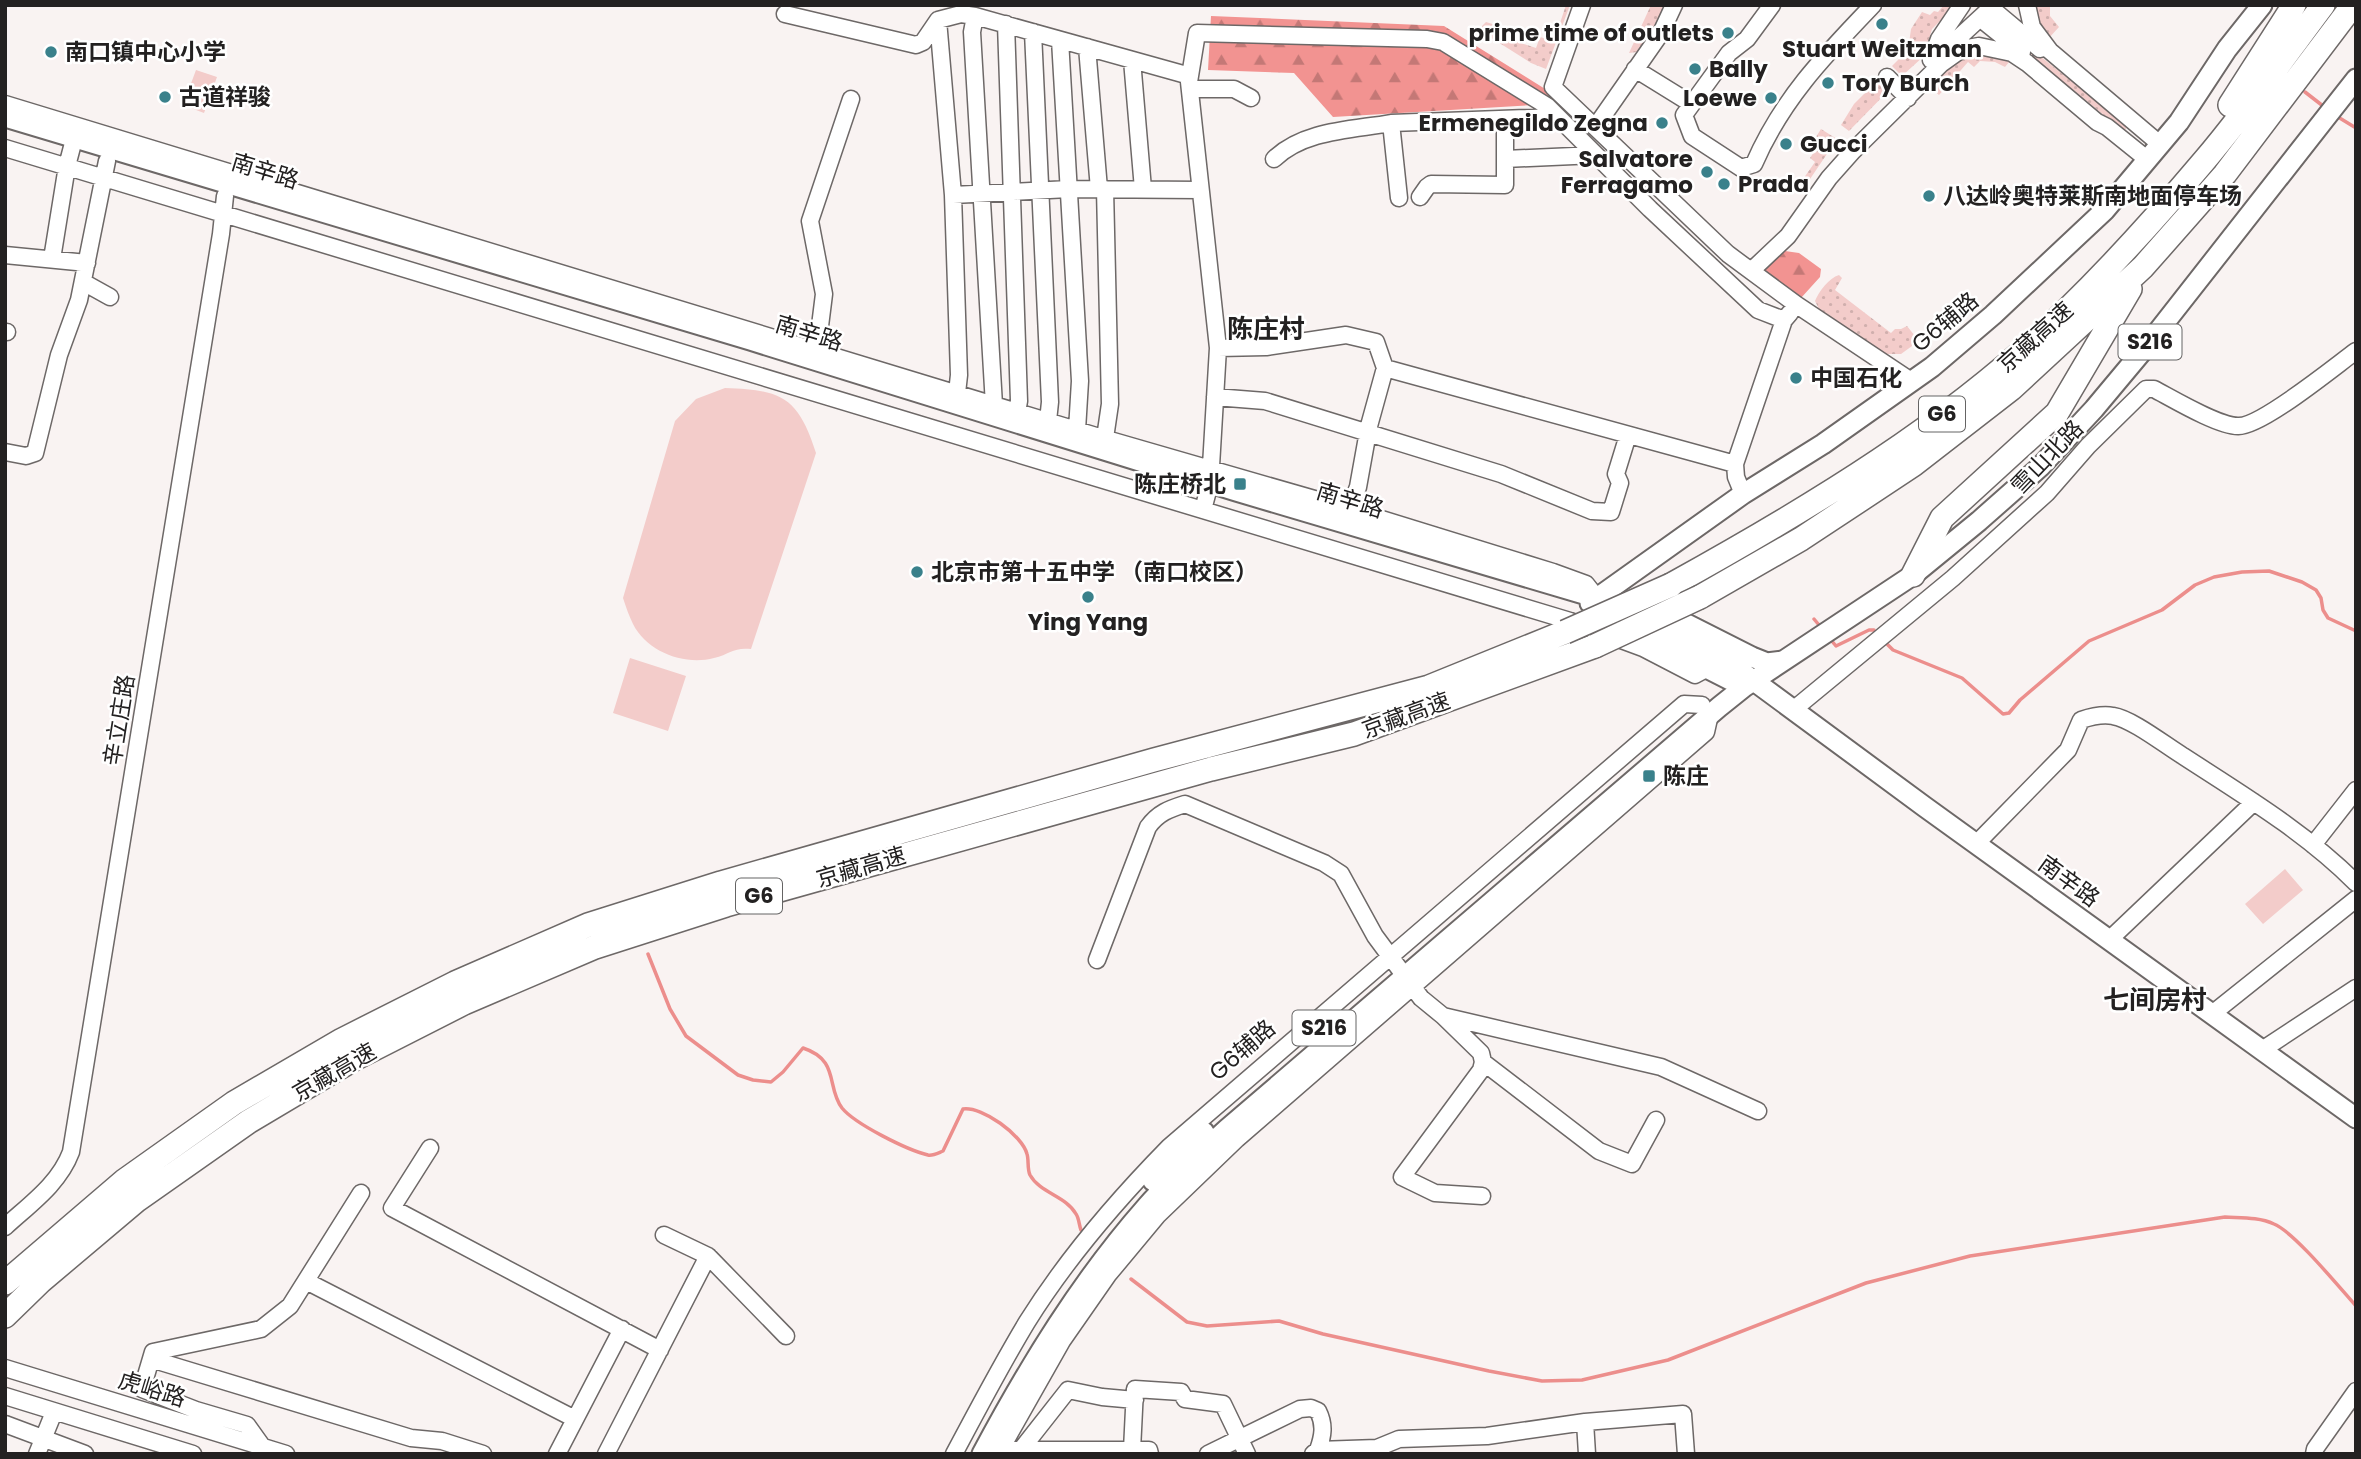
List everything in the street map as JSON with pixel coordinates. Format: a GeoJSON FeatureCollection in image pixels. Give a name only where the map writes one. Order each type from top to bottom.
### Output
{"type":"FeatureCollection","features":[{"type":"Feature","properties":{"kind":"highway"},"geometry":{"type":"LineString","coordinates":[[2175,194],[2294,5]]}},
{"type":"Feature","properties":{"kind":"highway","name":"京藏高速"},"geometry":{"type":"LineString","coordinates":[[5,1283],[124,1181],[234,1103],[342,1040],[455,983],[588,925],[787,864],[1154,760],[1429,687],[1671,584],[1775,528],[1890,455],[1995,373],[2066,310],[2206,160],[2323,5]]}},
{"type":"Feature","properties":{"kind":"highway"},"geometry":{"type":"LineString","coordinates":[[1913,575],[1942,518],[2057,414],[2143,267],[2225,174],[2353,5]]}},
{"type":"Feature","properties":{"kind":"highway","name":"京藏高速"},"geometry":{"type":"LineString","coordinates":[[5,1316],[41,1281],[137,1200],[248,1122],[352,1060],[464,1003],[595,947],[726,905],[1211,769],[1354,734],[1595,646],[1700,597],[1801,539],[1913,465],[2011,389],[2143,267]]}},
{"type":"Feature","properties":{"kind":"main road","name":"G6辅路"},"geometry":{"type":"LineString","coordinates":[[1592,602],[1743,495],[1823,444],[1911,381],[1993,315],[2105,210],[2155,153],[2227,49],[2262,5]]}},
{"type":"Feature","properties":{"kind":"main road","name":"G6辅路"},"geometry":{"type":"LineString","coordinates":[[968,1454],[1039,1327],[1086,1259],[1138,1197],[1218,1119],[1401,971],[1706,710],[1743,682],[1782,661],[1913,575],[2040,467],[2094,409],[2195,286],[2356,79]]}},
{"type":"Feature","properties":{"kind":"main road","name":"南辛路"},"geometry":{"type":"LineString","coordinates":[[5,117],[73,145],[105,169],[224,204],[460,261]]}},
{"type":"Feature","properties":{"kind":"main road","name":"南辛路"},"geometry":{"type":"LineString","coordinates":[[5,130],[73,145],[1208,489],[1592,602]]}},
{"type":"Feature","properties":{"kind":"main road","name":"南辛路"},"geometry":{"type":"LineString","coordinates":[[1208,489],[1346,516],[1592,602]]}},
{"type":"Feature","properties":{"kind":"main road"},"geometry":{"type":"LineString","coordinates":[[1639,567],[1638,587],[1650,605],[1752,657],[1767,663],[1782,661]]}},
{"type":"Feature","properties":{"kind":"main road"},"geometry":{"type":"LineString","coordinates":[[1592,602],[1709,668],[1743,682]]}},
{"type":"Feature","properties":{"kind":"main road"},"geometry":{"type":"LineString","coordinates":[[1592,602],[1727,661],[1743,682]]}},
{"type":"Feature","properties":{"kind":"main road","name":"南辛路"},"geometry":{"type":"LineString","coordinates":[[1743,682],[1793,710],[2356,1118]]}},
{"type":"Feature","properties":{"kind":"main road","name":"G6辅路"},"geometry":{"type":"LineString","coordinates":[[993,1453],[1050,1334],[1097,1266],[1148,1205],[1227,1129],[1401,971]]}},
{"type":"Feature","properties":{"kind":"street"},"geometry":{"type":"LineString","coordinates":[[1582,5],[1553,87],[1718,244],[1747,268],[1797,306],[1911,381]]}},
{"type":"Feature","properties":{"kind":"street"},"geometry":{"type":"LineString","coordinates":[[1596,127],[1661,33],[1674,5]]}},
{"type":"Feature","properties":{"kind":"street"},"geometry":{"type":"LineString","coordinates":[[1772,5],[1747,39],[1729,53],[1690,103],[1684,115],[1692,136],[1741,168],[1754,164],[1766,137],[1804,78],[1873,5]]}},
{"type":"Feature","properties":{"kind":"street"},"geometry":{"type":"LineString","coordinates":[[1928,68],[1939,39],[1962,5]]}},
{"type":"Feature","properties":{"kind":"street"},"geometry":{"type":"LineString","coordinates":[[1908,91],[1940,55],[1993,16],[2018,5]]}},
{"type":"Feature","properties":{"kind":"street"},"geometry":{"type":"LineString","coordinates":[[2027,5],[2032,27],[2050,51],[2108,98],[2155,153]]}},
{"type":"Feature","properties":{"kind":"street"},"geometry":{"type":"LineString","coordinates":[[785,14],[916,45],[923,42],[938,20],[961,14],[975,16],[1132,60],[1190,82],[1234,89],[1251,98]]}},
{"type":"Feature","properties":{"kind":"street"},"geometry":{"type":"LineString","coordinates":[[975,16],[972,32],[994,405]]}},
{"type":"Feature","properties":{"kind":"street"},"geometry":{"type":"LineString","coordinates":[[1747,268],[1779,238],[1835,160],[1908,91],[1962,49],[1978,42],[1993,16]]}},
{"type":"Feature","properties":{"kind":"street"},"geometry":{"type":"LineString","coordinates":[[1993,16],[2106,104],[2113,106]]}},
{"type":"Feature","properties":{"kind":"street"},"geometry":{"type":"LineString","coordinates":[[1993,16],[2102,116],[2107,127]]}},
{"type":"Feature","properties":{"kind":"street"},"geometry":{"type":"LineString","coordinates":[[938,20],[953,195],[959,375],[957,393]]}},
{"type":"Feature","properties":{"kind":"street"},"geometry":{"type":"LineString","coordinates":[[1006,24],[1019,401],[1017,412]]}},
{"type":"Feature","properties":{"kind":"street"},"geometry":{"type":"LineString","coordinates":[[1033,32],[1050,402],[1048,421]]}},
{"type":"Feature","properties":{"kind":"street"},"geometry":{"type":"LineString","coordinates":[[1208,489],[1218,348],[1190,82],[1197,33],[1436,39],[1547,106],[1758,310],[1784,320]]}},
{"type":"Feature","properties":{"kind":"street"},"geometry":{"type":"LineString","coordinates":[[1060,40],[1080,381],[1077,430]]}},
{"type":"Feature","properties":{"kind":"street"},"geometry":{"type":"LineString","coordinates":[[1962,49],[1979,46],[2012,53],[2028,63],[2097,122],[2155,153]]}},
{"type":"Feature","properties":{"kind":"street"},"geometry":{"type":"LineString","coordinates":[[1087,47],[1102,189],[1110,404],[1105,438]]}},
{"type":"Feature","properties":{"kind":"street"},"geometry":{"type":"LineString","coordinates":[[1132,60],[1143,189]]}},
{"type":"Feature","properties":{"kind":"street"},"geometry":{"type":"LineString","coordinates":[[1635,69],[1690,103]]}},
{"type":"Feature","properties":{"kind":"street"},"geometry":{"type":"LineString","coordinates":[[1887,77],[1908,91]]}},
{"type":"Feature","properties":{"kind":"street"},"geometry":{"type":"LineString","coordinates":[[817,350],[824,294],[810,221],[851,99]]}},
{"type":"Feature","properties":{"kind":"street"},"geometry":{"type":"LineString","coordinates":[[5,104],[73,145]]}},
{"type":"Feature","properties":{"kind":"street"},"geometry":{"type":"LineString","coordinates":[[1274,159],[1290,145],[1308,138],[1391,123],[1557,117]]}},
{"type":"Feature","properties":{"kind":"street"},"geometry":{"type":"LineString","coordinates":[[1420,197],[1432,184],[1505,185],[1505,118]]}},
{"type":"Feature","properties":{"kind":"street"},"geometry":{"type":"LineString","coordinates":[[1391,123],[1399,198]]}},
{"type":"Feature","properties":{"kind":"street"},"geometry":{"type":"LineString","coordinates":[[5,148],[73,145]]}},
{"type":"Feature","properties":{"kind":"street"},"geometry":{"type":"LineString","coordinates":[[52,260],[73,145]]}},
{"type":"Feature","properties":{"kind":"street"},"geometry":{"type":"LineString","coordinates":[[1505,159],[1596,155]]}},
{"type":"Feature","properties":{"kind":"street"},"geometry":{"type":"LineString","coordinates":[[5,452],[26,456],[35,453],[59,355],[83,282],[105,169]]}},
{"type":"Feature","properties":{"kind":"street"},"geometry":{"type":"LineString","coordinates":[[953,195],[1069,189],[1200,190]]}},
{"type":"Feature","properties":{"kind":"street","name":"辛立庄路"},"geometry":{"type":"LineString","coordinates":[[5,1227],[55,1181],[65,1168],[71,1152],[224,204]]}},
{"type":"Feature","properties":{"kind":"street"},"geometry":{"type":"LineString","coordinates":[[5,254],[87,263]]}},
{"type":"Feature","properties":{"kind":"street"},"geometry":{"type":"LineString","coordinates":[[460,261],[817,350],[1105,438],[1208,489],[1567,627],[1643,648],[1695,675],[1709,668]]}},
{"type":"Feature","properties":{"kind":"street"},"geometry":{"type":"LineString","coordinates":[[83,282],[110,297]]}},
{"type":"Feature","properties":{"kind":"street"},"geometry":{"type":"LineString","coordinates":[[1743,495],[1736,477],[1735,464],[1784,320],[1797,306]]}},
{"type":"Feature","properties":{"kind":"street"},"geometry":{"type":"LineString","coordinates":[[1218,348],[1266,347],[1346,335],[1376,342],[1385,368],[1367,433],[1358,487],[1346,516]]}},
{"type":"Feature","properties":{"kind":"street","name":"雪山北路"},"geometry":{"type":"LineString","coordinates":[[1793,710],[1953,578],[2047,493],[2088,446],[2146,389],[2154,389],[2217,421],[2238,426],[2249,424],[2275,409],[2356,351]]}},
{"type":"Feature","properties":{"kind":"street"},"geometry":{"type":"LineString","coordinates":[[1385,368],[1735,464]]}},
{"type":"Feature","properties":{"kind":"street"},"geometry":{"type":"LineString","coordinates":[[1215,397],[1265,401],[1500,474],[1592,511],[1611,512],[1620,483],[1616,474],[1628,435]]}},
{"type":"Feature","properties":{"kind":"street"},"geometry":{"type":"LineString","coordinates":[[1567,627],[1592,602]]}},
{"type":"Feature","properties":{"kind":"street"},"geometry":{"type":"LineString","coordinates":[[1976,844],[2068,750],[2081,720],[2094,716],[2113,716],[2143,730],[2254,803],[2331,858],[2356,883]]}},
{"type":"Feature","properties":{"kind":"street"},"geometry":{"type":"LineString","coordinates":[[2313,845],[2356,790]]}},
{"type":"Feature","properties":{"kind":"street"},"geometry":{"type":"LineString","coordinates":[[2109,940],[2254,803]]}},
{"type":"Feature","properties":{"kind":"street"},"geometry":{"type":"LineString","coordinates":[[1097,960],[1148,827],[1156,816],[1170,808],[1185,804],[1324,863],[1341,874],[1375,936],[1421,998],[1481,1052],[1483,1062],[1480,1070],[1402,1177],[1435,1193],[1482,1196]]}},
{"type":"Feature","properties":{"kind":"street"},"geometry":{"type":"LineString","coordinates":[[2211,1014],[2356,899]]}},
{"type":"Feature","properties":{"kind":"street","name":"G6辅路"},"geometry":{"type":"LineString","coordinates":[[954,1454],[1028,1320],[1077,1251],[1129,1188],[1209,1110],[1401,971]]}},
{"type":"Feature","properties":{"kind":"street"},"geometry":{"type":"LineString","coordinates":[[2262,1051],[2356,988]]}},
{"type":"Feature","properties":{"kind":"street"},"geometry":{"type":"LineString","coordinates":[[1443,1016],[1661,1068],[1758,1111]]}},
{"type":"Feature","properties":{"kind":"street"},"geometry":{"type":"LineString","coordinates":[[1483,1062],[1599,1152],[1632,1164],[1656,1120]]}},
{"type":"Feature","properties":{"kind":"street"},"geometry":{"type":"LineString","coordinates":[[430,1148],[392,1208],[660,1350]]}},
{"type":"Feature","properties":{"kind":"street"},"geometry":{"type":"LineString","coordinates":[[260,1450],[247,1425],[142,1389],[153,1352],[261,1329],[290,1306],[361,1194]]}},
{"type":"Feature","properties":{"kind":"street"},"geometry":{"type":"LineString","coordinates":[[664,1235],[708,1256],[786,1336]]}},
{"type":"Feature","properties":{"kind":"street"},"geometry":{"type":"LineString","coordinates":[[606,1454],[708,1256]]}},
{"type":"Feature","properties":{"kind":"street"},"geometry":{"type":"LineString","coordinates":[[306,1281],[575,1419]]}},
{"type":"Feature","properties":{"kind":"street"},"geometry":{"type":"LineString","coordinates":[[557,1454],[622,1329]]}},
{"type":"Feature","properties":{"kind":"street"},"geometry":{"type":"LineString","coordinates":[[151,1359],[411,1438],[442,1441],[482,1454]]}},
{"type":"Feature","properties":{"kind":"street","name":"虎峪路"},"geometry":{"type":"LineString","coordinates":[[5,1368],[260,1450],[286,1454]]}},
{"type":"Feature","properties":{"kind":"street"},"geometry":{"type":"LineString","coordinates":[[1132,1450],[1135,1389],[1181,1392],[1185,1399],[1223,1404],[1247,1454]]}},
{"type":"Feature","properties":{"kind":"street"},"geometry":{"type":"LineString","coordinates":[[1020,1451],[1068,1390],[1102,1398],[1135,1400]]}},
{"type":"Feature","properties":{"kind":"street"},"geometry":{"type":"LineString","coordinates":[[2314,1454],[2356,1391]]}},
{"type":"Feature","properties":{"kind":"street"},"geometry":{"type":"LineString","coordinates":[[5,1396],[193,1454]]}},
{"type":"Feature","properties":{"kind":"street"},"geometry":{"type":"LineString","coordinates":[[1208,1454],[1300,1409],[1311,1408],[1318,1411],[1323,1421],[1322,1437],[1315,1452],[1377,1448],[1399,1439],[1487,1436],[1585,1422],[1683,1414],[1686,1454]]}},
{"type":"Feature","properties":{"kind":"street"},"geometry":{"type":"LineString","coordinates":[[40,1446],[54,1412]]}},
{"type":"Feature","properties":{"kind":"street"},"geometry":{"type":"LineString","coordinates":[[1585,1422],[1587,1454]]}},
{"type":"Feature","properties":{"kind":"street"},"geometry":{"type":"LineString","coordinates":[[5,1424],[40,1446],[85,1454]]}},
{"type":"Feature","properties":{"kind":"street"},"geometry":{"type":"LineString","coordinates":[[993,1453],[1149,1450],[1150,1454]]}},
{"type":"Feature","properties":{"kind":"shaded area"},"geometry":{"type":"Polygon","coordinates":[[[1566,5],[1570,5],[1546,69],[1531,63],[1482,32],[1482,26],[1486,22],[1499,26],[1497,35],[1536,48],[1540,37],[1554,41],[1566,5]]]}},
{"type":"Feature","properties":{"kind":"shaded area"},"geometry":{"type":"Polygon","coordinates":[[[1651,5],[1665,5],[1660,19],[1637,52],[1629,53],[1651,5]]]}},
{"type":"Feature","properties":{"kind":"shaded area"},"geometry":{"type":"Polygon","coordinates":[[[1944,5],[1951,5],[1953,8],[1932,29],[1924,56],[1902,76],[1892,66],[1908,50],[1911,29],[1922,12],[1930,15],[1934,11],[1938,12],[1944,5]]]}},
{"type":"Feature","properties":{"kind":"shaded area"},"geometry":{"type":"Polygon","coordinates":[[[2033,5],[2050,5],[2050,16],[2059,27],[2048,39],[2035,25],[2033,5]]]}},
{"type":"Feature","properties":{"kind":"shaded area"},"geometry":{"type":"Polygon","coordinates":[[[2004,27],[2126,125],[2126,129],[2122,130],[2001,31],[2004,27]]]}},
{"type":"Feature","properties":{"kind":"shaded area"},"geometry":{"type":"Polygon","coordinates":[[[1973,51],[2014,56],[2005,67],[1995,62],[1980,61],[1974,67],[1968,62],[1939,95],[1926,84],[1938,71],[1973,51]]]}},
{"type":"Feature","properties":{"kind":"shaded area"},"geometry":{"type":"Polygon","coordinates":[[[196,70],[217,77],[204,113],[183,105],[196,70]]]}},
{"type":"Feature","properties":{"kind":"shaded area"},"geometry":{"type":"Polygon","coordinates":[[[1882,76],[1892,87],[1849,131],[1841,125],[1854,104],[1882,76]]]}},
{"type":"Feature","properties":{"kind":"shaded area"},"geometry":{"type":"Polygon","coordinates":[[[1821,129],[1837,139],[1806,185],[1801,182],[1815,162],[1810,158],[1814,152],[1809,148],[1821,129]]]}},
{"type":"Feature","properties":{"kind":"shaded area"},"geometry":{"type":"Polygon","coordinates":[[[1839,275],[1842,278],[1835,290],[1891,333],[1907,326],[1919,341],[1901,354],[1883,354],[1819,309],[1815,301],[1819,293],[1828,282],[1839,275]]]}},
{"type":"Feature","properties":{"kind":"shaded area"},"geometry":{"type":"Polygon","coordinates":[[[725,388],[761,391],[785,400],[802,419],[816,453],[751,649],[736,650],[714,658],[691,660],[668,654],[647,642],[633,624],[623,598],[675,421],[696,399],[725,388]]]}},
{"type":"Feature","properties":{"kind":"shaded area"},"geometry":{"type":"Polygon","coordinates":[[[630,658],[686,676],[668,731],[613,713],[630,658]]]}},
{"type":"Feature","properties":{"kind":"shaded area"},"geometry":{"type":"Polygon","coordinates":[[[2285,869],[2303,890],[2263,924],[2245,904],[2285,869]]]}},
{"type":"Feature","properties":{"kind":"green space"},"geometry":{"type":"Polygon","coordinates":[[[1211,16],[1444,26],[1550,92],[1559,101],[1551,104],[1333,117],[1294,73],[1208,70],[1211,16]]]}},
{"type":"Feature","properties":{"kind":"green space"},"geometry":{"type":"Polygon","coordinates":[[[1785,251],[1799,253],[1821,269],[1820,277],[1801,298],[1794,296],[1763,272],[1764,268],[1785,251]]]}},
{"type":"Feature","properties":{"kind":"waterway"},"geometry":{"type":"LineString","coordinates":[[2305,92],[2323,106]]}},
{"type":"Feature","properties":{"kind":"waterway"},"geometry":{"type":"LineString","coordinates":[[2338,117],[2356,128]]}},
{"type":"Feature","properties":{"kind":"waterway"},"geometry":{"type":"LineString","coordinates":[[1887,644],[1893,650],[1962,678],[2003,714],[2009,713],[2020,700],[2089,641],[2162,610],[2195,585],[2214,577],[2269,571],[2302,582],[2316,590],[2328,618],[2356,631]]}},
{"type":"Feature","properties":{"kind":"waterway"},"geometry":{"type":"LineString","coordinates":[[1814,619],[1819,625]]}},
{"type":"Feature","properties":{"kind":"waterway"},"geometry":{"type":"LineString","coordinates":[[1831,640],[1836,646],[1874,630]]}},
{"type":"Feature","properties":{"kind":"waterway"},"geometry":{"type":"LineString","coordinates":[[648,954],[670,1009],[686,1036],[738,1075],[771,1082],[803,1048],[815,1053],[827,1067],[842,1108],[882,1136],[928,1155],[943,1151],[963,1109],[980,1112],[1000,1123],[1024,1146],[1030,1175],[1034,1181],[1072,1208],[1081,1230]]}},
{"type":"Feature","properties":{"kind":"waterway"},"geometry":{"type":"LineString","coordinates":[[1131,1279],[1187,1322],[1207,1326],[1279,1321],[1323,1334],[1542,1381],[1582,1380],[1668,1360],[1866,1283],[1970,1256],[2225,1217],[2262,1220],[2283,1229],[2356,1306]]}},
{"type":"Feature","properties":{"kind":"place","name":"Stuart Weitzman"},"geometry":{"type":"Point","coordinates":[1882,24]}},
{"type":"Feature","properties":{"kind":"place","name":"prime time of outlets"},"geometry":{"type":"Point","coordinates":[1728,33]}},
{"type":"Feature","properties":{"kind":"place","name":"南口镇中心小学"},"geometry":{"type":"Point","coordinates":[51,52]}},
{"type":"Feature","properties":{"kind":"place","name":"Bally"},"geometry":{"type":"Point","coordinates":[1695,69]}},
{"type":"Feature","properties":{"kind":"place","name":"Tory Burch"},"geometry":{"type":"Point","coordinates":[1828,83]}},
{"type":"Feature","properties":{"kind":"place","name":"古道祥骏"},"geometry":{"type":"Point","coordinates":[165,97]}},
{"type":"Feature","properties":{"kind":"place","name":"Loewe"},"geometry":{"type":"Point","coordinates":[1771,98]}},
{"type":"Feature","properties":{"kind":"place","name":"Ermenegildo Zegna"},"geometry":{"type":"Point","coordinates":[1662,123]}},
{"type":"Feature","properties":{"kind":"place","name":"Gucci"},"geometry":{"type":"Point","coordinates":[1786,144]}},
{"type":"Feature","properties":{"kind":"place","name":"Salvatore Ferragamo"},"geometry":{"type":"Point","coordinates":[1707,172]}},
{"type":"Feature","properties":{"kind":"place","name":"Prada"},"geometry":{"type":"Point","coordinates":[1724,184]}},
{"type":"Feature","properties":{"kind":"place","name":"八达岭奥特莱斯南地面停车场"},"geometry":{"type":"Point","coordinates":[1929,196]}},
{"type":"Feature","properties":{"kind":"place","name":"中国石化"},"geometry":{"type":"Point","coordinates":[1796,378]}},
{"type":"Feature","properties":{"kind":"place","name":"陈庄桥北"},"geometry":{"type":"Point","coordinates":[1240,484]}},
{"type":"Feature","properties":{"kind":"place","name":"北京市第十五中学 （南口校区）"},"geometry":{"type":"Point","coordinates":[917,572]}},
{"type":"Feature","properties":{"kind":"place","name":"Ying Yang"},"geometry":{"type":"Point","coordinates":[1088,597]}},
{"type":"Feature","properties":{"kind":"place","name":"陈庄"},"geometry":{"type":"Point","coordinates":[1649,776]}},
{"type":"Feature","properties":{"kind":"district","name":"陈庄村"},"geometry":{"type":"Point","coordinates":[1266,329]}},
{"type":"Feature","properties":{"kind":"district","name":"七间房村"},"geometry":{"type":"Point","coordinates":[2155,1000]}}]}
